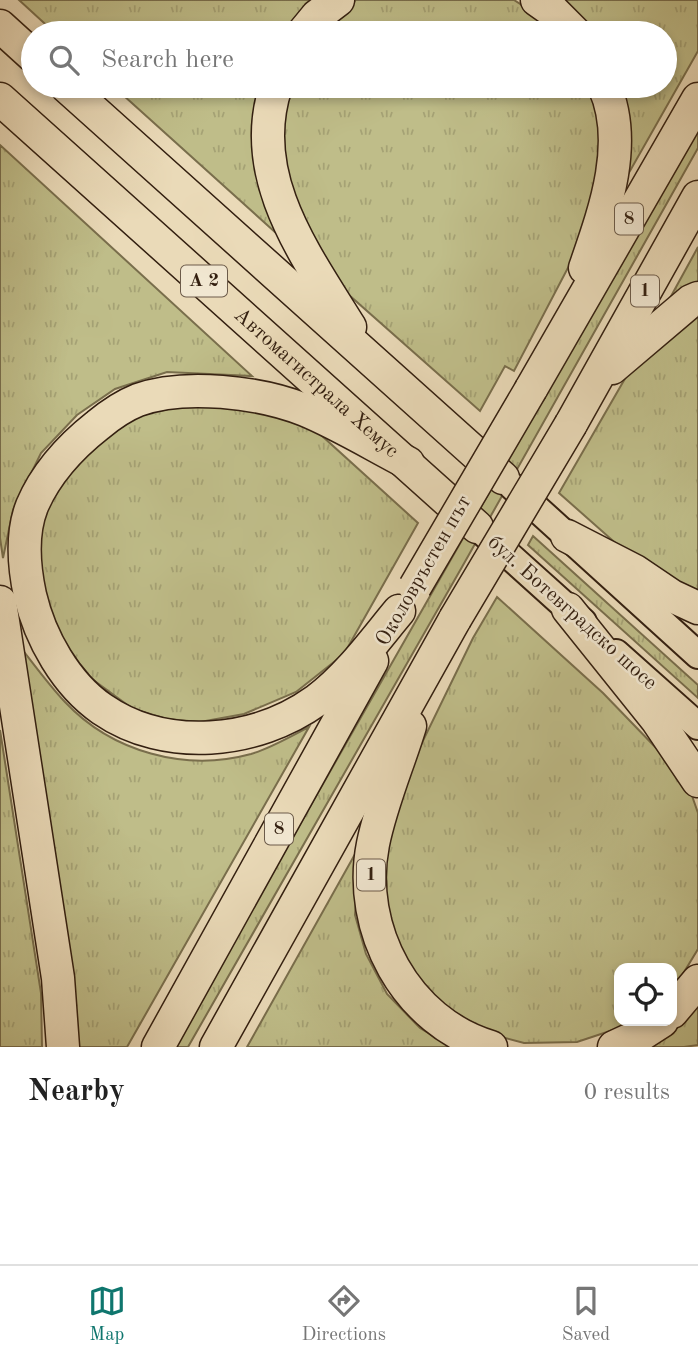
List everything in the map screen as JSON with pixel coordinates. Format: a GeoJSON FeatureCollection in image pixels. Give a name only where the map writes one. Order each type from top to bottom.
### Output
{"type":"FeatureCollection","features":[{"type":"Feature","properties":{"kind":"highway"},"geometry":{"type":"LineString","coordinates":[[313,21],[338,0]]}},
{"type":"Feature","properties":{"kind":"highway"},"geometry":{"type":"LineString","coordinates":[[537,0],[563,21]]}},
{"type":"Feature","properties":{"kind":"highway"},"geometry":{"type":"LineString","coordinates":[[0,26],[21,45]]}},
{"type":"Feature","properties":{"kind":"highway","name":"A 2"},"geometry":{"type":"LineString","coordinates":[[79,98],[503,478]]}},
{"type":"Feature","properties":{"kind":"highway"},"geometry":{"type":"LineString","coordinates":[[273,98],[268,121],[268,151],[280,205],[293,234],[367,356]]}},
{"type":"Feature","properties":{"kind":"highway"},"geometry":{"type":"LineString","coordinates":[[560,340],[606,207],[613,164],[614,131],[609,98]]}},
{"type":"Feature","properties":{"kind":"highway","name":"Автомагистрала Хемус"},"geometry":{"type":"LineString","coordinates":[[0,99],[477,527]]}},
{"type":"Feature","properties":{"kind":"highway","name":"Околовръстен път"},"geometry":{"type":"LineString","coordinates":[[158,1047],[407,599],[698,99]]}},
{"type":"Feature","properties":{"kind":"highway","name":"1"},"geometry":{"type":"LineString","coordinates":[[491,1047],[454,1031],[427,1012],[404,987],[390,963],[379,935],[373,907],[373,844],[432,659],[571,424],[698,197]]}},
{"type":"Feature","properties":{"kind":"highway"},"geometry":{"type":"LineString","coordinates":[[593,385],[641,341],[698,298]]}},
{"type":"Feature","properties":{"kind":"highway","name":"8"},"geometry":{"type":"LineString","coordinates":[[407,599],[342,678],[316,700],[289,716],[257,729],[227,736],[197,738],[160,734],[129,723],[103,709],[79,688],[59,663],[33,608],[25,553],[31,508],[56,465],[78,441],[112,414],[140,400],[204,390],[250,396],[304,410],[408,463]]}},
{"type":"Feature","properties":{"kind":"highway"},"geometry":{"type":"LineString","coordinates":[[567,536],[698,608]]}},
{"type":"Feature","properties":{"kind":"highway"},"geometry":{"type":"LineString","coordinates":[[0,602],[58,978],[63,1047]]}},
{"type":"Feature","properties":{"kind":"highway"},"geometry":{"type":"LineString","coordinates":[[568,609],[656,720],[698,781]]}},
{"type":"Feature","properties":{"kind":"highway","name":"8"},"geometry":{"type":"LineString","coordinates":[[216,1047],[432,659]]}},
{"type":"Feature","properties":{"kind":"highway"},"geometry":{"type":"LineString","coordinates":[[677,1006],[698,981]]}},
{"type":"Feature","properties":{"kind":"highway"},"geometry":{"type":"LineString","coordinates":[[614,1047],[654,1026]]}},
{"type":"Feature","properties":{"kind":"main road"},"geometry":{"type":"LineString","coordinates":[[503,478],[698,655]]}},
{"type":"Feature","properties":{"kind":"main road","name":"бул. Ботевградско шосе"},"geometry":{"type":"LineString","coordinates":[[477,527],[698,726]]}},
{"type":"Feature","properties":{"kind":"green space"},"geometry":{"type":"Polygon","coordinates":[[[19,0],[317,0],[296,21],[42,21],[19,0]]]}},
{"type":"Feature","properties":{"kind":"green space"},"geometry":{"type":"Polygon","coordinates":[[[356,0],[514,0],[545,21],[327,21],[356,0]]]}},
{"type":"Feature","properties":{"kind":"green space"},"geometry":{"type":"Polygon","coordinates":[[[563,0],[698,0],[698,51],[677,88],[677,21],[583,21],[563,0]]]}},
{"type":"Feature","properties":{"kind":"green space"},"geometry":{"type":"Polygon","coordinates":[[[126,98],[258,98],[253,119],[253,153],[261,193],[276,233],[126,98]]]}},
{"type":"Feature","properties":{"kind":"green space"},"geometry":{"type":"Polygon","coordinates":[[[283,98],[594,98],[606,155],[594,218],[514,371],[505,366],[480,411],[340,287],[284,190],[278,120],[283,98]]]}},
{"type":"Feature","properties":{"kind":"green space"},"geometry":{"type":"Polygon","coordinates":[[[620,98],[671,98],[626,178],[620,98]]]}},
{"type":"Feature","properties":{"kind":"green space"},"geometry":{"type":"Polygon","coordinates":[[[698,126],[698,148],[462,567],[188,1047],[173,1047],[698,126]]]}},
{"type":"Feature","properties":{"kind":"green space"},"geometry":{"type":"Polygon","coordinates":[[[0,145],[252,376],[167,372],[115,389],[77,415],[41,453],[13,510],[3,558],[0,538],[0,145]]]}},
{"type":"Feature","properties":{"kind":"green space"},"geometry":{"type":"Polygon","coordinates":[[[698,247],[698,290],[664,309],[698,247]]]}},
{"type":"Feature","properties":{"kind":"green space"},"geometry":{"type":"Polygon","coordinates":[[[698,314],[698,599],[638,563],[559,493],[630,370],[698,314]]]}},
{"type":"Feature","properties":{"kind":"green space"},"geometry":{"type":"Polygon","coordinates":[[[198,402],[259,409],[311,426],[418,523],[344,654],[296,692],[244,714],[200,722],[167,719],[133,709],[92,679],[53,631],[35,571],[41,516],[60,473],[130,418],[198,402]]]}},
{"type":"Feature","properties":{"kind":"green space"},"geometry":{"type":"Polygon","coordinates":[[[533,536],[698,685],[698,698],[528,545],[533,536]]]}},
{"type":"Feature","properties":{"kind":"green space"},"geometry":{"type":"Polygon","coordinates":[[[497,597],[603,693],[659,751],[691,793],[698,813],[698,949],[677,984],[677,963],[614,963],[614,1026],[625,1026],[577,1042],[524,1043],[475,1030],[429,1000],[399,955],[384,903],[385,849],[399,790],[473,638],[497,597]]]}},
{"type":"Feature","properties":{"kind":"green space"},"geometry":{"type":"Polygon","coordinates":[[[18,644],[65,702],[84,719],[105,734],[151,754],[176,759],[226,759],[251,754],[309,727],[127,1047],[75,1047],[18,644]]]}},
{"type":"Feature","properties":{"kind":"green space"},"geometry":{"type":"Polygon","coordinates":[[[0,730],[41,993],[42,1047],[0,1047],[0,730]]]}},
{"type":"Feature","properties":{"kind":"green space"},"geometry":{"type":"Polygon","coordinates":[[[359,847],[355,915],[366,954],[387,994],[420,1028],[451,1047],[247,1047],[359,847]]]}},
{"type":"Feature","properties":{"kind":"green space"},"geometry":{"type":"Polygon","coordinates":[[[698,1000],[698,1045],[647,1047],[670,1026],[677,1026],[677,1019],[698,1000]]]}}]}
